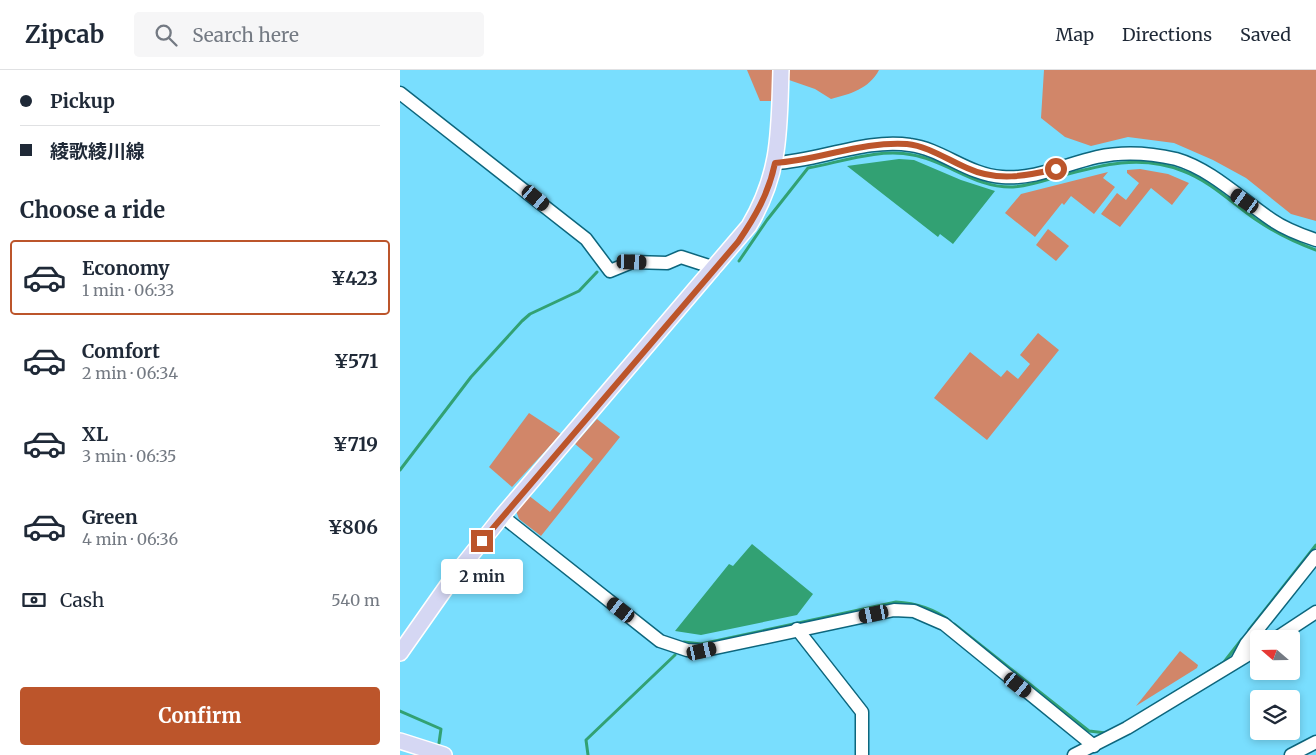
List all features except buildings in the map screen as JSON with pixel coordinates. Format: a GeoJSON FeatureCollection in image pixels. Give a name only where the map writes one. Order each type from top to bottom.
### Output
{"type":"FeatureCollection","features":[{"type":"Feature","properties":{"kind":"main road"},"geometry":{"type":"LineString","coordinates":[[400,653],[452,579],[502,516],[738,242],[760,208],[767,192],[775,163],[781,70]]}},
{"type":"Feature","properties":{"kind":"main road"},"geometry":{"type":"LineString","coordinates":[[400,741],[428,752],[444,755]]}},
{"type":"Feature","properties":{"kind":"street"},"geometry":{"type":"LineString","coordinates":[[400,93],[586,239],[610,271],[632,262],[667,263],[681,257],[715,268]]}},
{"type":"Feature","properties":{"kind":"street"},"geometry":{"type":"LineString","coordinates":[[775,163],[798,161],[873,146],[910,144],[926,149],[970,170],[1002,178],[1025,176],[1098,157],[1128,153],[1154,154],[1179,160],[1201,170],[1274,221],[1316,240]]}},
{"type":"Feature","properties":{"kind":"street"},"geometry":{"type":"LineString","coordinates":[[502,516],[650,633],[672,646],[687,650],[702,651],[797,629],[894,610],[914,611],[944,624],[1094,746]]}},
{"type":"Feature","properties":{"kind":"street"},"geometry":{"type":"LineString","coordinates":[[1238,660],[1246,644],[1316,556]]}},
{"type":"Feature","properties":{"kind":"street"},"geometry":{"type":"LineString","coordinates":[[1289,630],[1316,612]]}},
{"type":"Feature","properties":{"kind":"street"},"geometry":{"type":"LineString","coordinates":[[797,629],[862,712],[862,755]]}},
{"type":"Feature","properties":{"kind":"street"},"geometry":{"type":"LineString","coordinates":[[1074,755],[1127,728],[1250,653]]}},
{"type":"Feature","properties":{"kind":"street"},"geometry":{"type":"LineString","coordinates":[[1290,755],[1316,742]]}},
{"type":"Feature","properties":{"kind":"shaded area"},"geometry":{"type":"Polygon","coordinates":[[[747,70],[775,70],[774,101],[760,101],[747,70]]]}},
{"type":"Feature","properties":{"kind":"shaded area"},"geometry":{"type":"Polygon","coordinates":[[[788,70],[879,70],[870,82],[858,90],[831,99],[815,89],[789,80],[788,70]]]}},
{"type":"Feature","properties":{"kind":"shaded area"},"geometry":{"type":"Polygon","coordinates":[[[1044,70],[1316,70],[1316,221],[1291,214],[1246,178],[1213,160],[1174,143],[1128,137],[1091,146],[1065,137],[1041,118],[1044,70]]]}},
{"type":"Feature","properties":{"kind":"shaded area"},"geometry":{"type":"Polygon","coordinates":[[[899,159],[914,160],[961,180],[995,191],[953,244],[940,234],[938,237],[847,166],[899,159]]]}},
{"type":"Feature","properties":{"kind":"shaded area"},"geometry":{"type":"Polygon","coordinates":[[[1140,169],[1168,174],[1189,183],[1172,205],[1151,188],[1120,227],[1101,214],[1117,193],[1126,200],[1139,183],[1127,173],[1127,170],[1140,169]]]}},
{"type":"Feature","properties":{"kind":"shaded area"},"geometry":{"type":"Polygon","coordinates":[[[1108,172],[1103,178],[1115,187],[1094,214],[1071,196],[1064,205],[1062,203],[1035,237],[1005,213],[1021,194],[1108,172]]]}},
{"type":"Feature","properties":{"kind":"shaded area"},"geometry":{"type":"Polygon","coordinates":[[[1048,229],[1069,246],[1056,261],[1036,245],[1048,229]]]}},
{"type":"Feature","properties":{"kind":"shaded area"},"geometry":{"type":"Polygon","coordinates":[[[1038,333],[1059,350],[987,440],[934,398],[970,352],[1001,377],[1007,370],[1018,379],[1030,364],[1020,355],[1038,333]]]}},
{"type":"Feature","properties":{"kind":"shaded area"},"geometry":{"type":"Polygon","coordinates":[[[529,413],[561,434],[512,487],[489,467],[529,413]]]}},
{"type":"Feature","properties":{"kind":"shaded area"},"geometry":{"type":"Polygon","coordinates":[[[597,419],[620,437],[541,536],[519,519],[516,511],[528,495],[550,512],[593,459],[575,444],[597,419]]]}},
{"type":"Feature","properties":{"kind":"shaded area"},"geometry":{"type":"Polygon","coordinates":[[[752,544],[813,594],[797,615],[701,635],[675,631],[729,564],[733,566],[752,544]]]}},
{"type":"Feature","properties":{"kind":"shaded area"},"geometry":{"type":"Polygon","coordinates":[[[1180,651],[1198,665],[1197,668],[1136,706],[1180,651]]]}},
{"type":"Feature","properties":{"kind":"waterway"},"geometry":{"type":"LineString","coordinates":[[739,261],[767,220],[808,168],[887,153],[900,153],[926,158],[973,179],[999,186],[1013,187],[1118,163],[1134,162],[1167,166],[1202,180],[1269,228],[1316,250]]}},
{"type":"Feature","properties":{"kind":"waterway"},"geometry":{"type":"LineString","coordinates":[[400,470],[471,377],[522,321],[530,314],[579,291],[597,272]]}},
{"type":"Feature","properties":{"kind":"waterway"},"geometry":{"type":"LineString","coordinates":[[1249,630],[1316,545]]}},
{"type":"Feature","properties":{"kind":"waterway"},"geometry":{"type":"LineString","coordinates":[[684,642],[701,644],[896,602],[924,607],[950,621]]}},
{"type":"Feature","properties":{"kind":"waterway"},"geometry":{"type":"LineString","coordinates":[[954,624],[1089,731],[1106,733]]}},
{"type":"Feature","properties":{"kind":"waterway"},"geometry":{"type":"LineString","coordinates":[[1161,701],[1224,662],[1242,639]]}},
{"type":"Feature","properties":{"kind":"waterway"},"geometry":{"type":"LineString","coordinates":[[588,755],[586,740],[675,655]]}},
{"type":"Feature","properties":{"kind":"waterway"},"geometry":{"type":"LineString","coordinates":[[400,711],[441,729],[439,743]]}},
{"type":"Feature","properties":{"kind":"route"},"geometry":{"type":"LineString","coordinates":[[482,541],[628,368],[738,242],[760,208],[773,174],[775,163],[798,161],[873,146],[910,144],[926,149],[970,170],[1002,178],[1025,176],[1056,169]]}}]}
